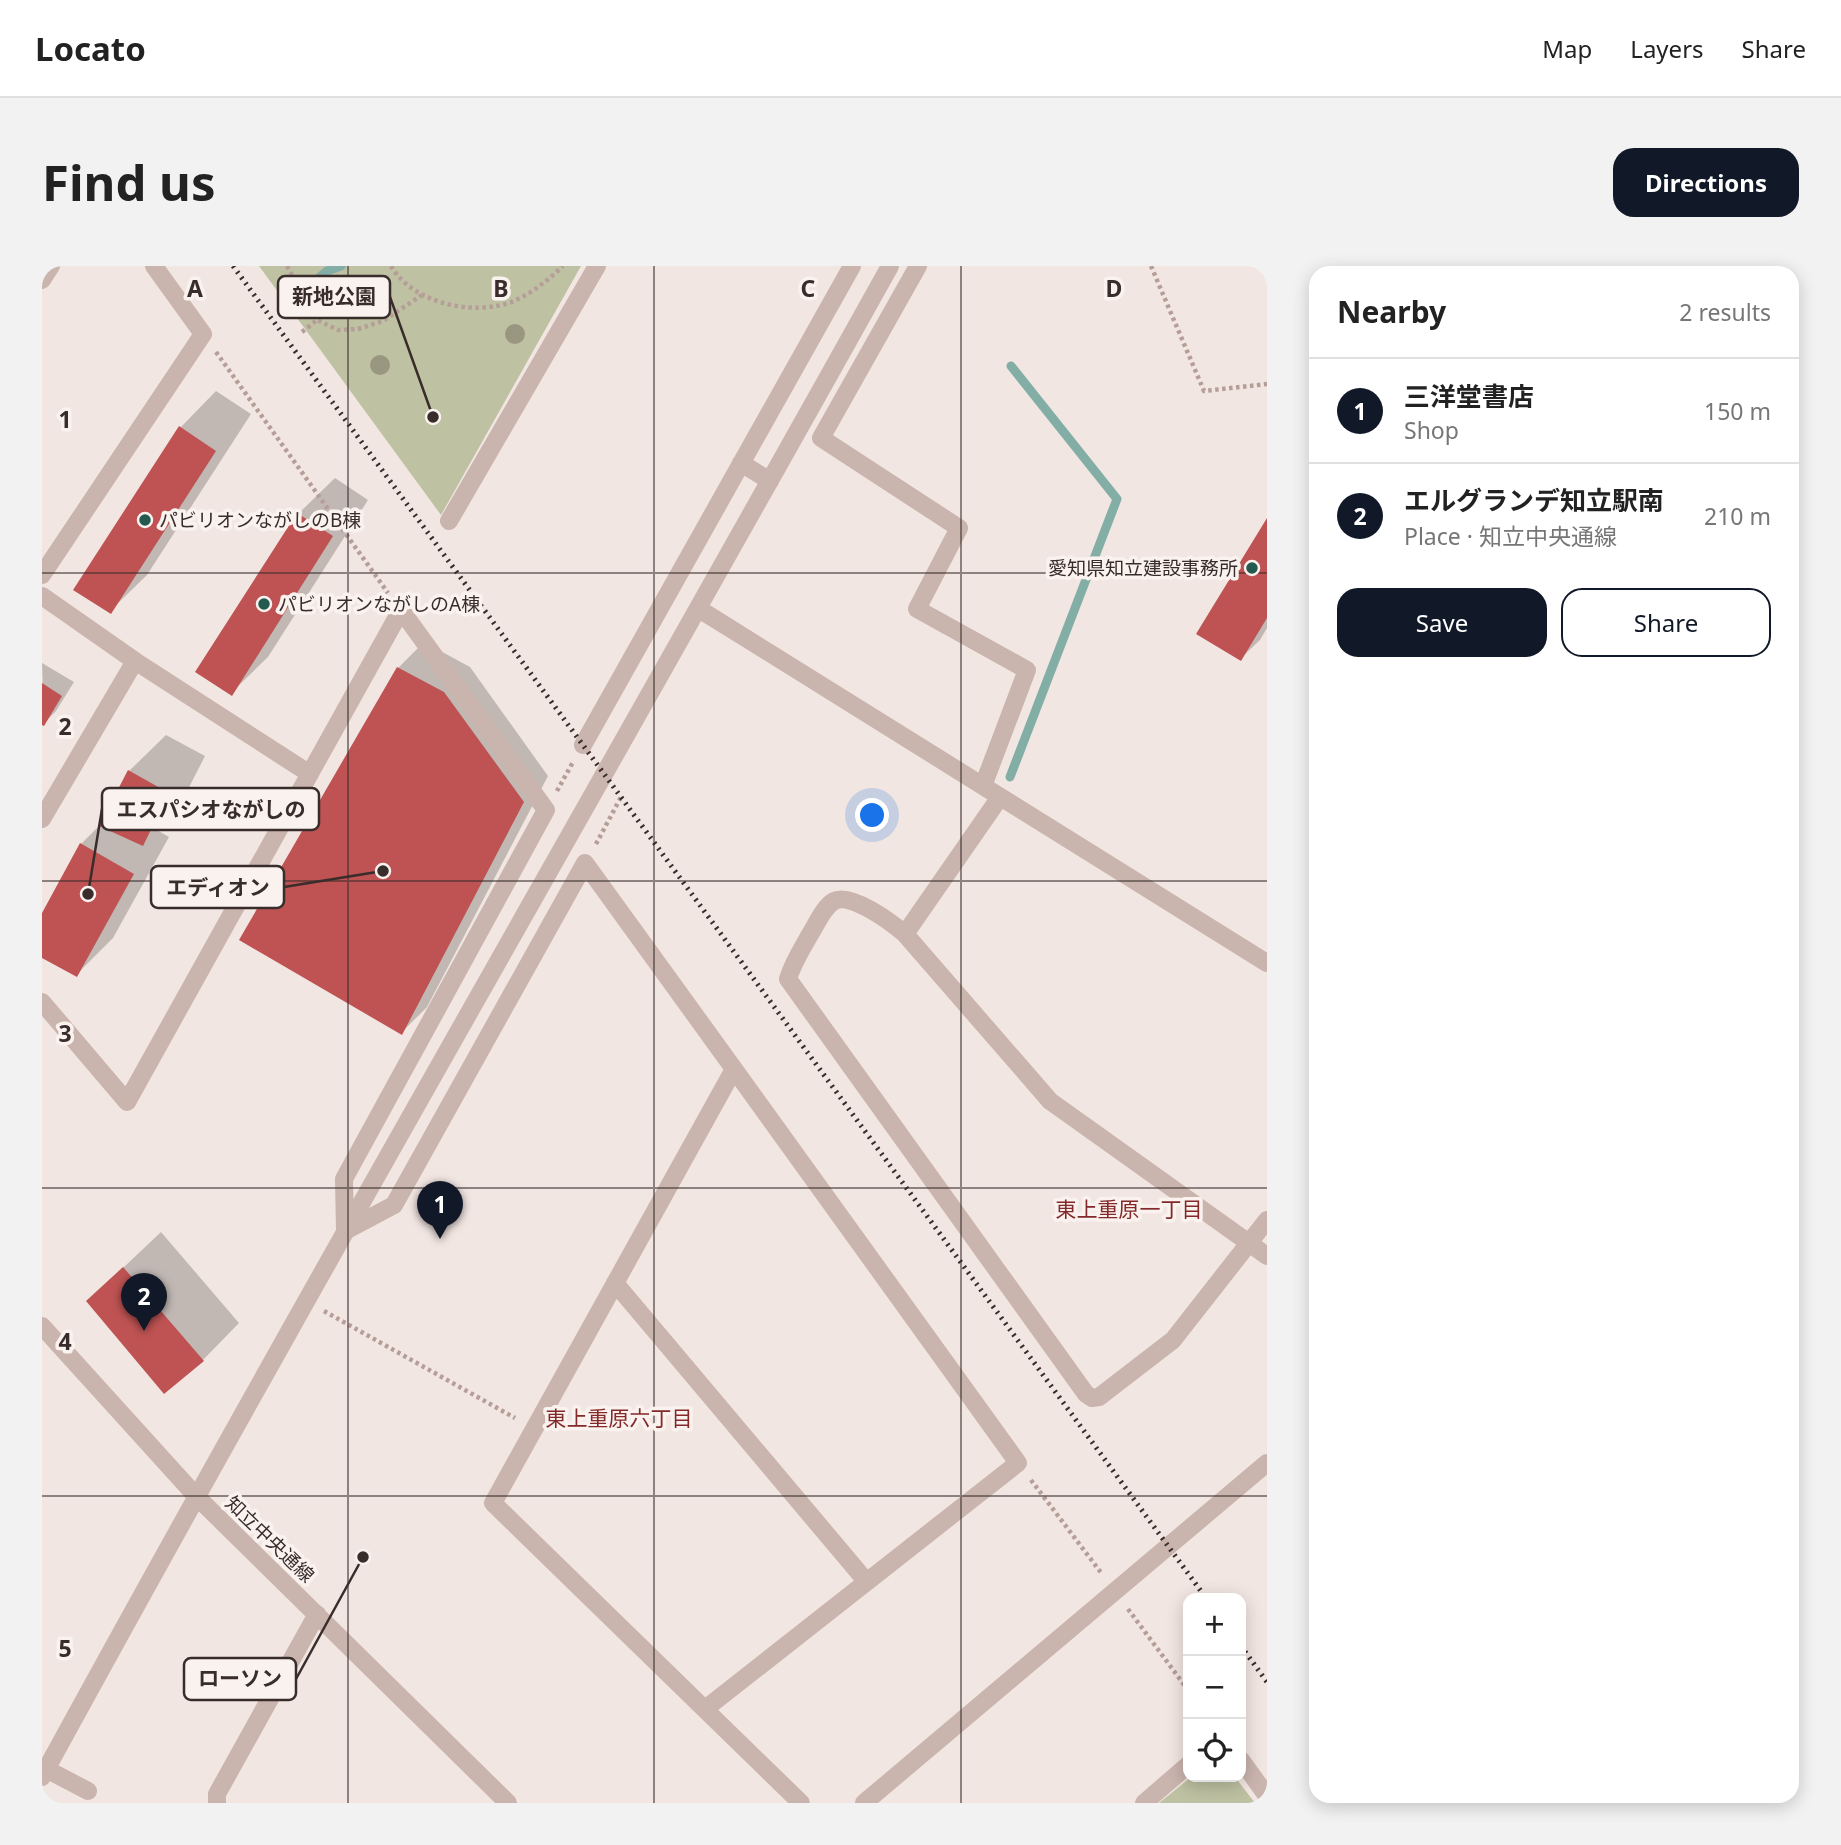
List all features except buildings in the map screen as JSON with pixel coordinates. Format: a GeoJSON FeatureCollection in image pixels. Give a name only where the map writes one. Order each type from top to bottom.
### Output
{"type":"FeatureCollection","features":[{"type":"Feature","properties":{"kind":"street"},"geometry":{"type":"LineString","coordinates":[[42,279],[51,266]]}},
{"type":"Feature","properties":{"kind":"street"},"geometry":{"type":"LineString","coordinates":[[42,575],[203,334],[154,266]]}},
{"type":"Feature","properties":{"kind":"street"},"geometry":{"type":"LineString","coordinates":[[449,521],[597,266]]}},
{"type":"Feature","properties":{"kind":"street"},"geometry":{"type":"LineString","coordinates":[[583,745],[852,266]]}},
{"type":"Feature","properties":{"kind":"street"},"geometry":{"type":"LineString","coordinates":[[88,1791],[44,1773],[305,1300],[699,609],[890,266]]}},
{"type":"Feature","properties":{"kind":"street"},"geometry":{"type":"LineString","coordinates":[[918,266],[821,438],[959,527],[916,609],[1027,670],[983,786]]}},
{"type":"Feature","properties":{"kind":"street"},"geometry":{"type":"LineString","coordinates":[[741,463],[770,481]]}},
{"type":"Feature","properties":{"kind":"street"},"geometry":{"type":"LineString","coordinates":[[42,596],[135,661],[310,774]]}},
{"type":"Feature","properties":{"kind":"street"},"geometry":{"type":"LineString","coordinates":[[699,609],[1267,963]]}},
{"type":"Feature","properties":{"kind":"street"},"geometry":{"type":"LineString","coordinates":[[42,1002],[127,1102],[401,610],[546,810],[344,1179],[345,1231]]}},
{"type":"Feature","properties":{"kind":"street"},"geometry":{"type":"LineString","coordinates":[[42,820],[135,661]]}},
{"type":"Feature","properties":{"kind":"street"},"geometry":{"type":"LineString","coordinates":[[905,934],[1000,797]]}},
{"type":"Feature","properties":{"kind":"street"},"geometry":{"type":"LineString","coordinates":[[345,1231],[394,1205],[585,863],[1018,1463],[705,1709]]}},
{"type":"Feature","properties":{"kind":"street"},"geometry":{"type":"LineString","coordinates":[[1267,1220],[1249,1243],[1173,1340],[1099,1397],[1092,1398],[1086,1394],[788,979],[791,967],[825,909],[836,900],[850,899],[894,924],[1050,1101],[1249,1243],[1267,1256]]}},
{"type":"Feature","properties":{"kind":"street"},"geometry":{"type":"LineString","coordinates":[[476,1002],[500,1016]]}},
{"type":"Feature","properties":{"kind":"street"},"geometry":{"type":"LineString","coordinates":[[734,1069],[493,1503],[801,1803]]}},
{"type":"Feature","properties":{"kind":"street"},"geometry":{"type":"LineString","coordinates":[[400,1076],[426,1090]]}},
{"type":"Feature","properties":{"kind":"street"},"geometry":{"type":"LineString","coordinates":[[615,1283],[866,1581]]}},
{"type":"Feature","properties":{"kind":"street","name":"知立中央通線"},"geometry":{"type":"LineString","coordinates":[[42,1326],[196,1496],[508,1803]]}},
{"type":"Feature","properties":{"kind":"street"},"geometry":{"type":"LineString","coordinates":[[864,1803],[1267,1463]]}},
{"type":"Feature","properties":{"kind":"street"},"geometry":{"type":"LineString","coordinates":[[217,1803],[217,1794],[317,1614]]}},
{"type":"Feature","properties":{"kind":"street"},"geometry":{"type":"LineString","coordinates":[[1246,1767],[1267,1796]]}},
{"type":"Feature","properties":{"kind":"street"},"geometry":{"type":"LineString","coordinates":[[1143,1803],[1183,1769]]}},
{"type":"Feature","properties":{"kind":"path"},"geometry":{"type":"LineString","coordinates":[[287,266],[317,320],[338,330],[358,329],[383,321],[422,295]]}},
{"type":"Feature","properties":{"kind":"path"},"geometry":{"type":"LineString","coordinates":[[391,266],[396,275],[422,295],[477,308],[511,302],[540,288],[563,266]]}},
{"type":"Feature","properties":{"kind":"path"},"geometry":{"type":"LineString","coordinates":[[1151,266],[1204,391],[1267,384]]}},
{"type":"Feature","properties":{"kind":"path"},"geometry":{"type":"LineString","coordinates":[[302,332],[317,320]]}},
{"type":"Feature","properties":{"kind":"path"},"geometry":{"type":"LineString","coordinates":[[203,334],[401,610]]}},
{"type":"Feature","properties":{"kind":"path"},"geometry":{"type":"LineString","coordinates":[[546,810],[583,745]]}},
{"type":"Feature","properties":{"kind":"path"},"geometry":{"type":"LineString","coordinates":[[585,863],[621,797]]}},
{"type":"Feature","properties":{"kind":"path"},"geometry":{"type":"LineString","coordinates":[[305,1300],[534,1428]]}},
{"type":"Feature","properties":{"kind":"green space"},"geometry":{"type":"Polygon","coordinates":[[[259,266],[581,266],[441,515],[259,266]]]}},
{"type":"Feature","properties":{"kind":"green space"},"geometry":{"type":"Polygon","coordinates":[[[1185,1782],[1239,1782],[1255,1803],[1159,1803],[1185,1782]]]}},
{"type":"Feature","properties":{"kind":"waterway"},"geometry":{"type":"LineString","coordinates":[[305,290],[327,271],[341,266]]}},
{"type":"Feature","properties":{"kind":"waterway"},"geometry":{"type":"LineString","coordinates":[[283,306],[298,295]]}},
{"type":"Feature","properties":{"kind":"waterway"},"geometry":{"type":"LineString","coordinates":[[1010,777],[1117,499],[1011,366]]}},
{"type":"Feature","properties":{"kind":"railway"},"geometry":{"type":"LineString","coordinates":[[233,266],[1202,1593]]}},
{"type":"Feature","properties":{"kind":"railway"},"geometry":{"type":"LineString","coordinates":[[1246,1653],[1267,1682]]}},
{"type":"Feature","properties":{"kind":"place","name":"新地公園"},"geometry":{"type":"Point","coordinates":[433,417]}},
{"type":"Feature","properties":{"kind":"place","name":"パビリオンながしのB棟"},"geometry":{"type":"Point","coordinates":[145,520]}},
{"type":"Feature","properties":{"kind":"place","name":"愛知県知立建設事務所"},"geometry":{"type":"Point","coordinates":[1252,568]}},
{"type":"Feature","properties":{"kind":"place","name":"パビリオンながしのA棟"},"geometry":{"type":"Point","coordinates":[264,604]}},
{"type":"Feature","properties":{"kind":"place","name":"エディオン"},"geometry":{"type":"Point","coordinates":[383,871]}},
{"type":"Feature","properties":{"kind":"place","name":"エスパシオながしの"},"geometry":{"type":"Point","coordinates":[88,894]}},
{"type":"Feature","properties":{"kind":"place","name":"三洋堂書店"},"geometry":{"type":"Point","coordinates":[440,1239]}},
{"type":"Feature","properties":{"kind":"place","name":"エルグランデ知立駅南"},"geometry":{"type":"Point","coordinates":[144,1331]}},
{"type":"Feature","properties":{"kind":"place","name":"ローソン"},"geometry":{"type":"Point","coordinates":[363,1557]}},
{"type":"Feature","properties":{"kind":"district","name":"東上重原一丁目"},"geometry":{"type":"Point","coordinates":[1129,1209]}},
{"type":"Feature","properties":{"kind":"district","name":"東上重原六丁目"},"geometry":{"type":"Point","coordinates":[619,1418]}}]}
